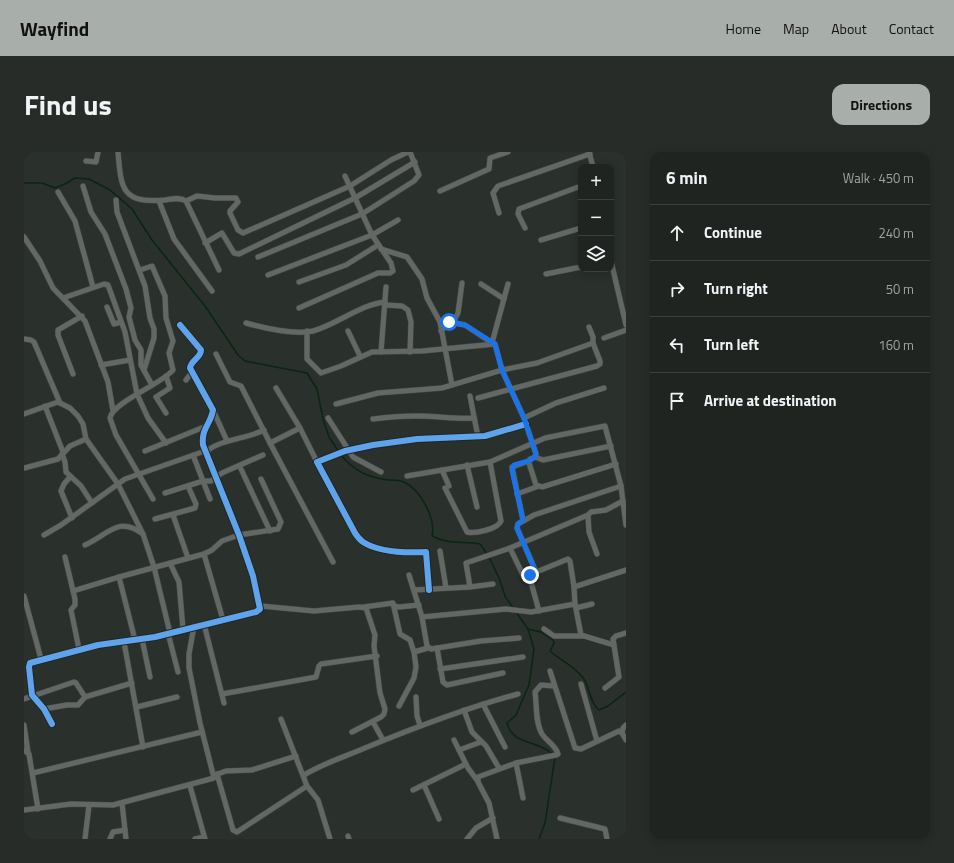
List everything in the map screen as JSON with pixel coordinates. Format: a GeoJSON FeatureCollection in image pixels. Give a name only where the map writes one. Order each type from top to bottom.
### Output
{"type":"FeatureCollection","features":[{"type":"Feature","properties":{"kind":"street"},"geometry":{"type":"LineString","coordinates":[[86,161],[96,162],[98,152]]}},
{"type":"Feature","properties":{"kind":"street"},"geometry":{"type":"LineString","coordinates":[[118,152],[122,186],[137,200],[159,201],[179,199],[186,201],[196,196],[236,198],[238,202],[230,213],[238,230],[243,233],[350,186],[391,160],[409,152],[415,162],[419,175],[417,179],[362,214],[258,257]]}},
{"type":"Feature","properties":{"kind":"street"},"geometry":{"type":"LineString","coordinates":[[440,191],[489,169],[490,158],[508,152]]}},
{"type":"Feature","properties":{"kind":"street"},"geometry":{"type":"LineString","coordinates":[[499,213],[492,193],[498,186],[589,153],[592,164]]}},
{"type":"Feature","properties":{"kind":"street"},"geometry":{"type":"LineString","coordinates":[[205,243],[222,233],[234,253],[239,254],[355,198],[415,162]]}},
{"type":"Feature","properties":{"kind":"street"},"geometry":{"type":"LineString","coordinates":[[299,308],[378,273],[390,273],[392,271],[392,263],[372,235],[346,176]]}},
{"type":"Feature","properties":{"kind":"street"},"geometry":{"type":"LineString","coordinates":[[83,186],[91,212],[105,234],[126,289],[131,308],[129,315],[135,340],[140,347],[140,362],[152,385]]}},
{"type":"Feature","properties":{"kind":"street"},"geometry":{"type":"LineString","coordinates":[[525,228],[518,214],[519,209],[578,187]]}},
{"type":"Feature","properties":{"kind":"street"},"geometry":{"type":"LineString","coordinates":[[58,192],[75,221],[93,287]]}},
{"type":"Feature","properties":{"kind":"street"},"geometry":{"type":"LineString","coordinates":[[116,200],[116,209],[147,291],[150,318],[154,333],[144,370]]}},
{"type":"Feature","properties":{"kind":"street"},"geometry":{"type":"LineString","coordinates":[[159,201],[174,239],[212,291]]}},
{"type":"Feature","properties":{"kind":"street"},"geometry":{"type":"LineString","coordinates":[[186,201],[219,270]]}},
{"type":"Feature","properties":{"kind":"street"},"geometry":{"type":"LineString","coordinates":[[268,275],[372,235],[398,220]]}},
{"type":"Feature","properties":{"kind":"street"},"geometry":{"type":"LineString","coordinates":[[541,240],[578,229]]}},
{"type":"Feature","properties":{"kind":"street"},"geometry":{"type":"LineString","coordinates":[[24,237],[38,258],[53,288],[82,316],[88,327],[108,382],[113,411]]}},
{"type":"Feature","properties":{"kind":"street"},"geometry":{"type":"LineString","coordinates":[[299,282],[350,263],[380,247],[402,255],[411,263],[422,279],[427,298],[440,322],[452,385]]}},
{"type":"Feature","properties":{"kind":"street"},"geometry":{"type":"LineString","coordinates":[[140,270],[152,266],[164,296],[166,318],[172,341],[169,353],[173,370],[113,411],[110,415],[112,423],[138,474],[153,499]]}},
{"type":"Feature","properties":{"kind":"street"},"geometry":{"type":"LineString","coordinates":[[546,274],[578,268]]}},
{"type":"Feature","properties":{"kind":"street"},"geometry":{"type":"LineString","coordinates":[[614,272],[626,325]]}},
{"type":"Feature","properties":{"kind":"street"},"geometry":{"type":"LineString","coordinates":[[63,298],[106,283],[108,285],[125,332],[137,394],[148,418],[166,443]]}},
{"type":"Feature","properties":{"kind":"street"},"geometry":{"type":"LineString","coordinates":[[440,322],[456,317],[458,313],[462,283]]}},
{"type":"Feature","properties":{"kind":"street"},"geometry":{"type":"LineString","coordinates":[[481,284],[504,299]]}},
{"type":"Feature","properties":{"kind":"street"},"geometry":{"type":"LineString","coordinates":[[492,343],[508,284]]}},
{"type":"Feature","properties":{"kind":"street"},"geometry":{"type":"LineString","coordinates":[[381,352],[386,287]]}},
{"type":"Feature","properties":{"kind":"street"},"geometry":{"type":"LineString","coordinates":[[246,323],[264,328],[307,331],[314,330],[355,312],[385,304],[402,306],[408,310],[411,322],[410,352]]}},
{"type":"Feature","properties":{"kind":"street"},"geometry":{"type":"LineString","coordinates":[[107,307],[114,324],[121,322]]}},
{"type":"Feature","properties":{"kind":"street"},"geometry":{"type":"LineString","coordinates":[[73,374],[58,332],[59,329],[82,316]]}},
{"type":"Feature","properties":{"kind":"street"},"geometry":{"type":"LineString","coordinates":[[442,331],[449,322],[465,325],[496,346],[502,370],[509,389],[524,418],[536,454],[535,457]]}},
{"type":"Feature","properties":{"kind":"street"},"geometry":{"type":"LineString","coordinates":[[180,325],[201,350],[200,355],[190,366],[227,441]]}},
{"type":"Feature","properties":{"kind":"street"},"geometry":{"type":"LineString","coordinates":[[478,398],[509,389],[562,377],[597,366],[600,364],[600,361],[589,327]]}},
{"type":"Feature","properties":{"kind":"street"},"geometry":{"type":"LineString","coordinates":[[604,338],[626,330]]}},
{"type":"Feature","properties":{"kind":"street"},"geometry":{"type":"LineString","coordinates":[[307,331],[307,359],[321,373],[372,352],[410,352],[492,343]]}},
{"type":"Feature","properties":{"kind":"street"},"geometry":{"type":"LineString","coordinates":[[348,331],[360,356]]}},
{"type":"Feature","properties":{"kind":"street"},"geometry":{"type":"LineString","coordinates":[[24,339],[32,340],[34,342],[60,403]]}},
{"type":"Feature","properties":{"kind":"street"},"geometry":{"type":"LineString","coordinates":[[336,404],[378,393],[438,389],[502,370],[537,363],[593,343]]}},
{"type":"Feature","properties":{"kind":"street"},"geometry":{"type":"LineString","coordinates":[[216,354],[230,382],[241,386],[333,562]]}},
{"type":"Feature","properties":{"kind":"street"},"geometry":{"type":"LineString","coordinates":[[101,365],[130,360]]}},
{"type":"Feature","properties":{"kind":"street"},"geometry":{"type":"LineString","coordinates":[[186,380],[192,372]]}},
{"type":"Feature","properties":{"kind":"street"},"geometry":{"type":"LineString","coordinates":[[166,376],[170,388],[156,397],[166,413]]}},
{"type":"Feature","properties":{"kind":"street"},"geometry":{"type":"LineString","coordinates":[[276,388],[300,428],[355,533],[363,542],[382,549],[410,553],[426,552],[429,590]]}},
{"type":"Feature","properties":{"kind":"street"},"geometry":{"type":"LineString","coordinates":[[524,418],[556,402],[604,388]]}},
{"type":"Feature","properties":{"kind":"street"},"geometry":{"type":"LineString","coordinates":[[470,396],[478,437]]}},
{"type":"Feature","properties":{"kind":"street"},"geometry":{"type":"LineString","coordinates":[[24,414],[55,402],[60,403],[75,412],[83,424],[86,439],[118,484],[143,534],[154,567],[178,672]]}},
{"type":"Feature","properties":{"kind":"street"},"geometry":{"type":"LineString","coordinates":[[45,406],[65,462],[66,472],[81,486],[92,503]]}},
{"type":"Feature","properties":{"kind":"street"},"geometry":{"type":"LineString","coordinates":[[213,410],[204,427],[202,438],[205,451],[240,535],[261,606]]}},
{"type":"Feature","properties":{"kind":"street"},"geometry":{"type":"LineString","coordinates":[[373,419],[397,416],[458,419],[474,418]]}},
{"type":"Feature","properties":{"kind":"street"},"geometry":{"type":"LineString","coordinates":[[328,418],[346,451],[353,457],[381,472]]}},
{"type":"Feature","properties":{"kind":"street"},"geometry":{"type":"LineString","coordinates":[[317,462],[346,451],[373,445],[417,439],[478,437],[526,424]]}},
{"type":"Feature","properties":{"kind":"street"},"geometry":{"type":"LineString","coordinates":[[407,476],[490,462],[544,438],[602,426],[607,428],[616,464],[621,486],[626,525]]}},
{"type":"Feature","properties":{"kind":"street"},"geometry":{"type":"LineString","coordinates":[[145,452],[204,427]]}},
{"type":"Feature","properties":{"kind":"street"},"geometry":{"type":"LineString","coordinates":[[270,443],[300,428]]}},
{"type":"Feature","properties":{"kind":"street"},"geometry":{"type":"LineString","coordinates":[[44,535],[72,518],[118,484],[138,474],[205,451],[207,452],[227,441],[264,430]]}},
{"type":"Feature","properties":{"kind":"street"},"geometry":{"type":"LineString","coordinates":[[24,468],[58,458],[62,453],[86,439]]}},
{"type":"Feature","properties":{"kind":"street"},"geometry":{"type":"LineString","coordinates":[[535,457],[543,460],[611,446]]}},
{"type":"Feature","properties":{"kind":"street"},"geometry":{"type":"LineString","coordinates":[[193,455],[210,499]]}},
{"type":"Feature","properties":{"kind":"street"},"geometry":{"type":"LineString","coordinates":[[165,493],[203,481],[211,481],[263,455]]}},
{"type":"Feature","properties":{"kind":"street"},"geometry":{"type":"LineString","coordinates":[[523,520],[512,466],[530,461],[535,457]]}},
{"type":"Feature","properties":{"kind":"street"},"geometry":{"type":"LineString","coordinates":[[530,461],[535,482],[539,486]]}},
{"type":"Feature","properties":{"kind":"street"},"geometry":{"type":"LineString","coordinates":[[442,470],[447,487],[467,532],[478,532],[498,526],[501,521],[490,462]]}},
{"type":"Feature","properties":{"kind":"street"},"geometry":{"type":"LineString","coordinates":[[517,494],[539,486],[616,464]]}},
{"type":"Feature","properties":{"kind":"street"},"geometry":{"type":"LineString","coordinates":[[467,465],[477,506]]}},
{"type":"Feature","properties":{"kind":"street"},"geometry":{"type":"LineString","coordinates":[[241,469],[270,531]]}},
{"type":"Feature","properties":{"kind":"street"},"geometry":{"type":"LineString","coordinates":[[70,477],[64,484],[61,491],[72,518]]}},
{"type":"Feature","properties":{"kind":"street"},"geometry":{"type":"LineString","coordinates":[[73,592],[119,576],[204,554],[212,550],[222,541],[240,535],[278,529],[281,522],[261,479]]}},
{"type":"Feature","properties":{"kind":"street"},"geometry":{"type":"LineString","coordinates":[[155,519],[192,510],[196,507],[188,486]]}},
{"type":"Feature","properties":{"kind":"street"},"geometry":{"type":"LineString","coordinates":[[536,572],[516,526],[523,520],[534,515],[621,486]]}},
{"type":"Feature","properties":{"kind":"street"},"geometry":{"type":"LineString","coordinates":[[470,587],[466,564],[510,548],[588,515],[591,512],[606,510],[623,502]]}},
{"type":"Feature","properties":{"kind":"street"},"geometry":{"type":"LineString","coordinates":[[173,515],[188,558]]}},
{"type":"Feature","properties":{"kind":"street"},"geometry":{"type":"LineString","coordinates":[[588,515],[589,532],[597,554]]}},
{"type":"Feature","properties":{"kind":"street"},"geometry":{"type":"LineString","coordinates":[[85,545],[98,540],[117,526],[128,527],[143,534]]}},
{"type":"Feature","properties":{"kind":"street"},"geometry":{"type":"LineString","coordinates":[[510,548],[522,574],[530,575],[568,559],[570,561],[575,606],[580,632],[584,636]]}},
{"type":"Feature","properties":{"kind":"street"},"geometry":{"type":"LineString","coordinates":[[440,551],[446,588]]}},
{"type":"Feature","properties":{"kind":"street"},"geometry":{"type":"LineString","coordinates":[[204,554],[223,620]]}},
{"type":"Feature","properties":{"kind":"street"},"geometry":{"type":"LineString","coordinates":[[64,557],[76,602],[71,610],[79,649]]}},
{"type":"Feature","properties":{"kind":"street"},"geometry":{"type":"LineString","coordinates":[[170,563],[179,582],[183,629]]}},
{"type":"Feature","properties":{"kind":"street"},"geometry":{"type":"LineString","coordinates":[[574,587],[626,570]]}},
{"type":"Feature","properties":{"kind":"street"},"geometry":{"type":"LineString","coordinates":[[409,575],[422,617],[428,648]]}},
{"type":"Feature","properties":{"kind":"street"},"geometry":{"type":"LineString","coordinates":[[530,575],[539,611]]}},
{"type":"Feature","properties":{"kind":"street"},"geometry":{"type":"LineString","coordinates":[[119,576],[135,640]]}},
{"type":"Feature","properties":{"kind":"street"},"geometry":{"type":"LineString","coordinates":[[414,590],[470,587],[493,584]]}},
{"type":"Feature","properties":{"kind":"street"},"geometry":{"type":"LineString","coordinates":[[24,596],[41,659]]}},
{"type":"Feature","properties":{"kind":"street"},"geometry":{"type":"LineString","coordinates":[[261,606],[314,611],[364,607],[391,602],[394,606],[400,634],[410,640],[414,652],[416,667],[414,678],[399,706]]}},
{"type":"Feature","properties":{"kind":"street"},"geometry":{"type":"LineString","coordinates":[[422,617],[506,609],[527,612],[592,604]]}},
{"type":"Feature","properties":{"kind":"street"},"geometry":{"type":"LineString","coordinates":[[394,606],[399,607],[418,605]]}},
{"type":"Feature","properties":{"kind":"street"},"geometry":{"type":"LineString","coordinates":[[52,724],[44,709],[32,695],[26,670],[30,663],[98,644],[142,639],[256,612],[261,606]]}},
{"type":"Feature","properties":{"kind":"street"},"geometry":{"type":"LineString","coordinates":[[352,732],[373,722],[384,714],[385,710],[380,693],[374,646],[375,632],[368,612],[364,607]]}},
{"type":"Feature","properties":{"kind":"street"},"geometry":{"type":"LineString","coordinates":[[204,624],[224,703]]}},
{"type":"Feature","properties":{"kind":"street"},"geometry":{"type":"LineString","coordinates":[[194,626],[188,659],[202,732],[233,830],[237,832],[307,786]]}},
{"type":"Feature","properties":{"kind":"street"},"geometry":{"type":"LineString","coordinates":[[544,629],[554,636],[584,636],[614,645]]}},
{"type":"Feature","properties":{"kind":"street"},"geometry":{"type":"LineString","coordinates":[[605,688],[619,677],[614,638],[626,633]]}},
{"type":"Feature","properties":{"kind":"street"},"geometry":{"type":"LineString","coordinates":[[414,652],[428,648],[519,638]]}},
{"type":"Feature","properties":{"kind":"street"},"geometry":{"type":"LineString","coordinates":[[142,639],[150,677]]}},
{"type":"Feature","properties":{"kind":"street"},"geometry":{"type":"LineString","coordinates":[[124,642],[143,747]]}},
{"type":"Feature","properties":{"kind":"street"},"geometry":{"type":"LineString","coordinates":[[437,648],[443,682],[447,685],[503,673]]}},
{"type":"Feature","properties":{"kind":"street"},"geometry":{"type":"LineString","coordinates":[[222,694],[316,677],[318,666],[321,664],[376,656]]}},
{"type":"Feature","properties":{"kind":"street"},"geometry":{"type":"LineString","coordinates":[[440,669],[523,657]]}},
{"type":"Feature","properties":{"kind":"street"},"geometry":{"type":"LineString","coordinates":[[550,671],[575,748],[581,749],[616,732],[622,733]]}},
{"type":"Feature","properties":{"kind":"street"},"geometry":{"type":"LineString","coordinates":[[24,699],[32,695],[74,682],[84,697]]}},
{"type":"Feature","properties":{"kind":"street"},"geometry":{"type":"LineString","coordinates":[[44,709],[67,705],[78,705],[84,697],[132,683]]}},
{"type":"Feature","properties":{"kind":"street"},"geometry":{"type":"LineString","coordinates":[[581,684],[597,741]]}},
{"type":"Feature","properties":{"kind":"street"},"geometry":{"type":"LineString","coordinates":[[477,780],[480,776],[499,768],[516,763],[548,758],[558,754],[556,747],[543,735],[538,725],[535,692],[541,686],[554,686]]}},
{"type":"Feature","properties":{"kind":"street"},"geometry":{"type":"LineString","coordinates":[[304,775],[322,764],[420,725],[518,694]]}},
{"type":"Feature","properties":{"kind":"street"},"geometry":{"type":"LineString","coordinates":[[136,707],[177,697]]}},
{"type":"Feature","properties":{"kind":"street"},"geometry":{"type":"LineString","coordinates":[[416,697],[417,716],[420,725]]}},
{"type":"Feature","properties":{"kind":"street"},"geometry":{"type":"LineString","coordinates":[[483,704],[505,747]]}},
{"type":"Feature","properties":{"kind":"street"},"geometry":{"type":"LineString","coordinates":[[464,710],[472,732],[481,742],[499,768]]}},
{"type":"Feature","properties":{"kind":"street"},"geometry":{"type":"LineString","coordinates":[[281,719],[307,786],[318,800],[328,838]]}},
{"type":"Feature","properties":{"kind":"street"},"geometry":{"type":"LineString","coordinates":[[373,722],[384,740]]}},
{"type":"Feature","properties":{"kind":"street"},"geometry":{"type":"LineString","coordinates":[[24,725],[26,751],[33,773],[38,808]]}},
{"type":"Feature","properties":{"kind":"street"},"geometry":{"type":"LineString","coordinates":[[626,725],[623,728],[622,733],[626,740]]}},
{"type":"Feature","properties":{"kind":"street"},"geometry":{"type":"LineString","coordinates":[[33,773],[202,732]]}},
{"type":"Feature","properties":{"kind":"street"},"geometry":{"type":"LineString","coordinates":[[454,740],[489,803],[497,839]]}},
{"type":"Feature","properties":{"kind":"street"},"geometry":{"type":"LineString","coordinates":[[459,750],[481,742]]}},
{"type":"Feature","properties":{"kind":"street"},"geometry":{"type":"LineString","coordinates":[[24,810],[71,804],[105,806],[122,803],[212,780],[216,775],[226,771],[252,770],[296,756]]}},
{"type":"Feature","properties":{"kind":"street"},"geometry":{"type":"LineString","coordinates":[[516,763],[523,798]]}},
{"type":"Feature","properties":{"kind":"street"},"geometry":{"type":"LineString","coordinates":[[413,790],[466,764]]}},
{"type":"Feature","properties":{"kind":"street"},"geometry":{"type":"LineString","coordinates":[[424,785],[439,819]]}},
{"type":"Feature","properties":{"kind":"street"},"geometry":{"type":"LineString","coordinates":[[190,786],[204,838],[195,839]]}},
{"type":"Feature","properties":{"kind":"street"},"geometry":{"type":"LineString","coordinates":[[122,803],[126,839]]}},
{"type":"Feature","properties":{"kind":"street"},"geometry":{"type":"LineString","coordinates":[[85,839],[89,805]]}},
{"type":"Feature","properties":{"kind":"street"},"geometry":{"type":"LineString","coordinates":[[467,839],[476,828],[493,818]]}},
{"type":"Feature","properties":{"kind":"street"},"geometry":{"type":"LineString","coordinates":[[560,818],[605,829],[608,839]]}},
{"type":"Feature","properties":{"kind":"street"},"geometry":{"type":"LineString","coordinates":[[110,839],[113,832],[125,830]]}},
{"type":"Feature","properties":{"kind":"waterway"},"geometry":{"type":"LineString","coordinates":[[24,183],[42,183],[55,188],[75,178],[89,179],[110,190],[132,209],[152,240],[205,306],[238,355],[245,361],[307,373],[317,389],[323,419],[329,437],[339,452]]}},
{"type":"Feature","properties":{"kind":"waterway"},"geometry":{"type":"LineString","coordinates":[[341,455],[346,461],[362,473],[375,478],[402,481],[416,491],[426,506],[432,522],[432,536],[444,541],[480,544],[487,554]]}},
{"type":"Feature","properties":{"kind":"waterway"},"geometry":{"type":"LineString","coordinates":[[489,557],[499,578],[505,596],[513,608]]}},
{"type":"Feature","properties":{"kind":"waterway"},"geometry":{"type":"LineString","coordinates":[[516,612],[528,629],[534,649],[529,685],[516,715],[507,723],[515,736],[540,746],[552,754]]}},
{"type":"Feature","properties":{"kind":"waterway"},"geometry":{"type":"LineString","coordinates":[[528,629],[541,632],[553,640],[554,643],[550,651],[572,666],[580,674],[586,683],[594,704],[599,710],[608,706],[626,692]]}},
{"type":"Feature","properties":{"kind":"waterway"},"geometry":{"type":"LineString","coordinates":[[539,839],[545,823],[555,757]]}},
{"type":"Feature","properties":{"kind":"cycle path"},"geometry":{"type":"LineString","coordinates":[[52,724],[44,709],[32,695],[29,667],[30,663],[98,645],[155,637],[256,612],[260,609],[253,576],[239,535],[203,445],[203,434],[213,410],[190,368],[192,363],[201,353],[201,350],[180,325]]}},
{"type":"Feature","properties":{"kind":"cycle path"},"geometry":{"type":"LineString","coordinates":[[429,590],[426,552],[385,550],[370,546],[362,541],[355,533],[317,462],[345,451],[373,445],[417,439],[485,436],[526,424]]}},
{"type":"Feature","properties":{"kind":"route"},"geometry":{"type":"LineString","coordinates":[[449,322],[465,325],[495,344],[509,389],[524,418],[536,454],[536,456],[530,459],[530,461],[512,466],[518,502],[523,520],[516,526],[536,572],[530,575]]}}]}
